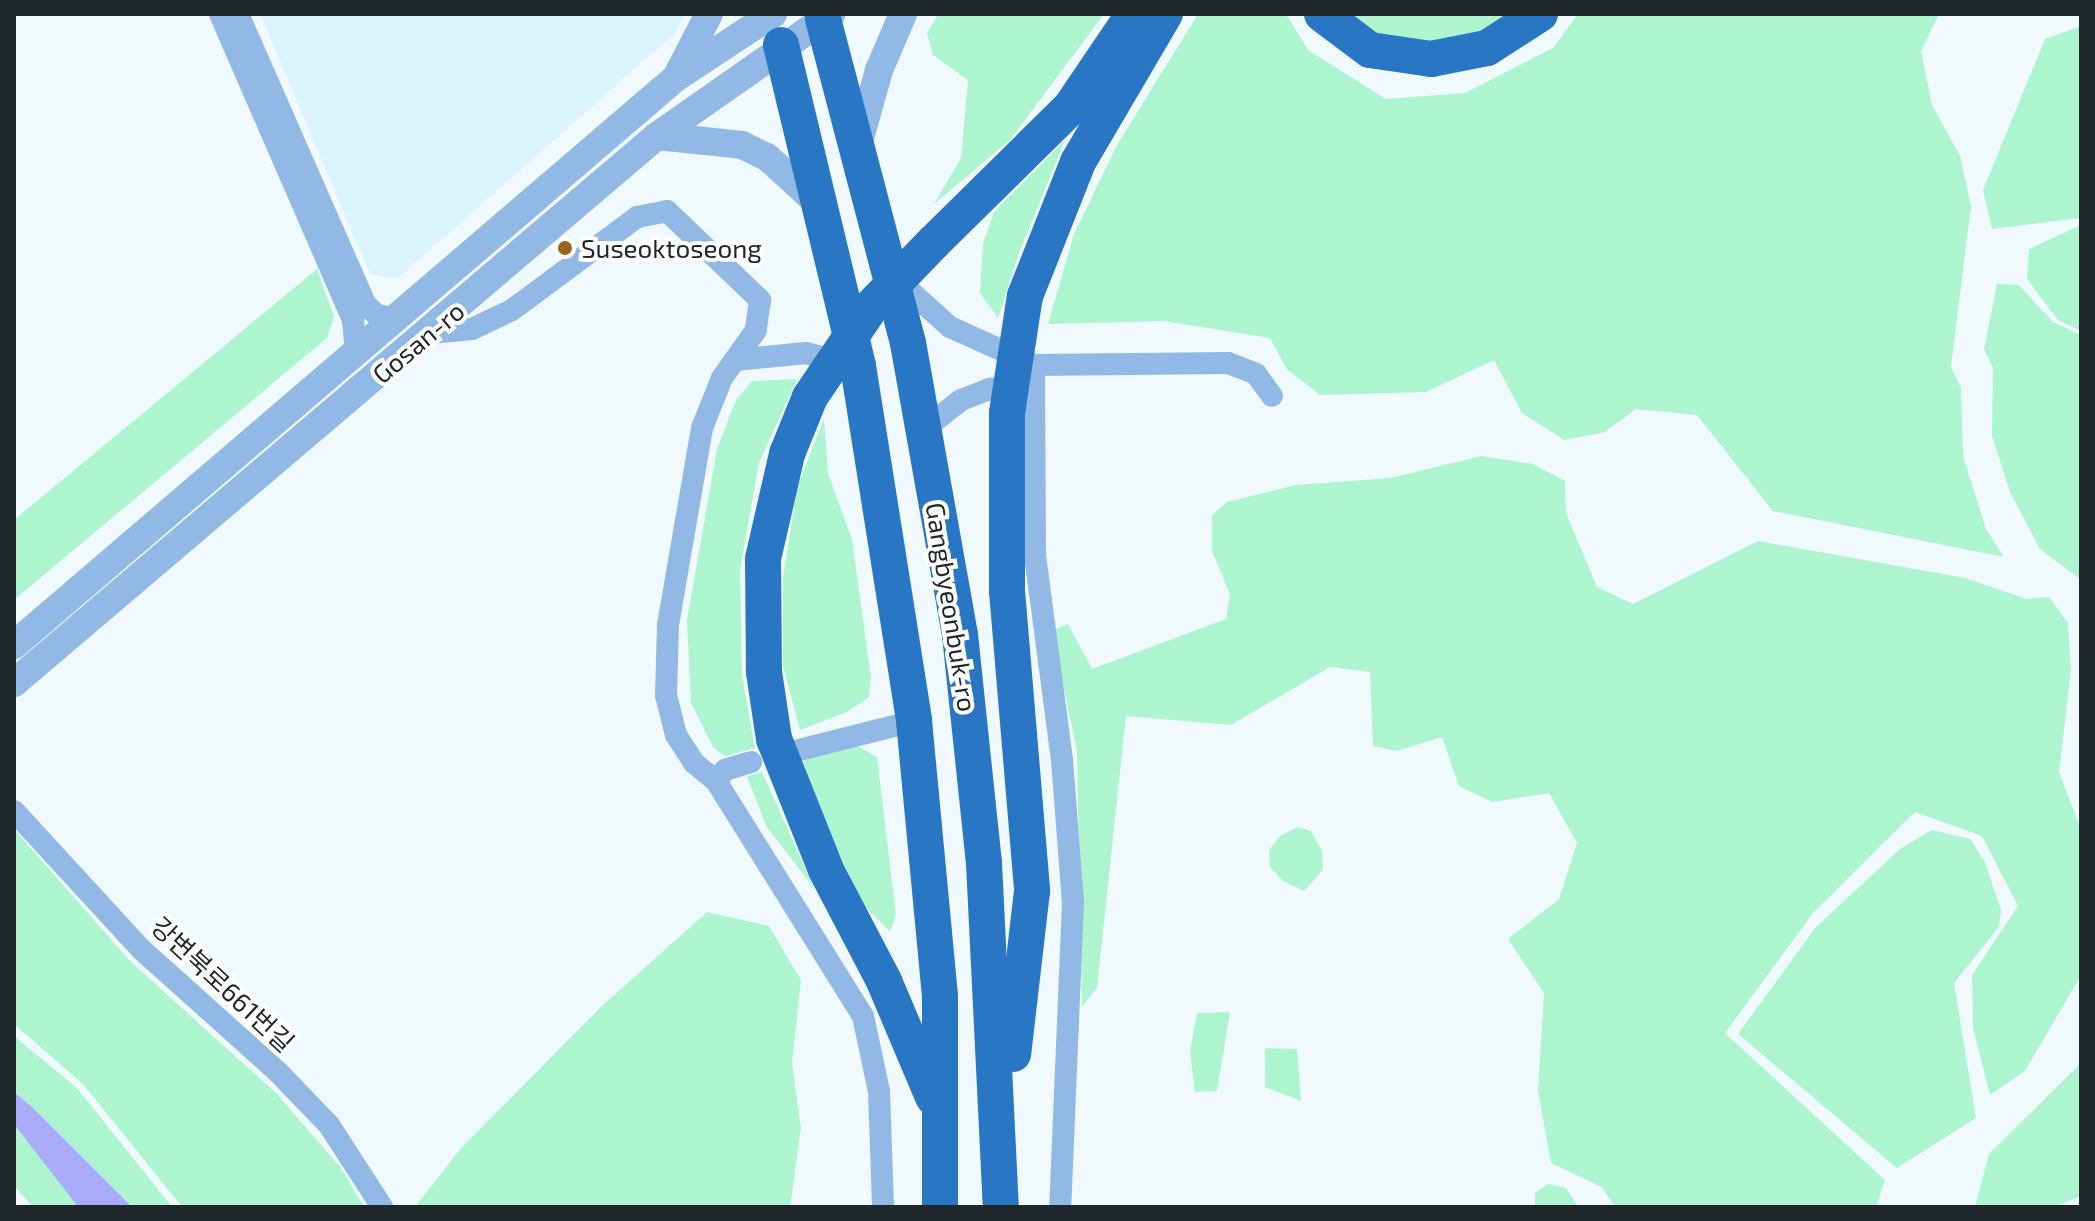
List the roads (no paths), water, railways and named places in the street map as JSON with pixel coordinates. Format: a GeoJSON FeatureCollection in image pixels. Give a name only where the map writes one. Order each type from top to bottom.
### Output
{"type":"FeatureCollection","features":[{"type":"Feature","properties":{"kind":"highway"},"geometry":{"type":"LineString","coordinates":[[1001,1151],[1032,891],[1007,591],[1007,413],[1025,296],[1078,162],[1100,91],[1134,14]]}},
{"type":"Feature","properties":{"kind":"highway"},"geometry":{"type":"LineString","coordinates":[[940,1113],[884,981],[826,870],[774,739],[764,672],[763,559],[787,454],[810,397],[871,307],[1070,108],[1100,91],[1165,14]]}},
{"type":"Feature","properties":{"kind":"highway"},"geometry":{"type":"LineString","coordinates":[[1322,14],[1370,50],[1431,59],[1487,48],[1540,14]]}},
{"type":"Feature","properties":{"kind":"highway","name":"Gangbyeonbuk-ro"},"geometry":{"type":"LineString","coordinates":[[825,16],[892,275],[923,430],[967,693],[984,863],[1001,1151],[1001,1207]]}},
{"type":"Feature","properties":{"kind":"highway","name":"Gangbyeonbuk-ro"},"geometry":{"type":"LineString","coordinates":[[776,24],[858,366],[914,721],[940,997],[940,1207]]}},
{"type":"Feature","properties":{"kind":"street"},"geometry":{"type":"LineString","coordinates":[[220,14],[353,320],[356,354]]}},
{"type":"Feature","properties":{"kind":"street"},"geometry":{"type":"LineString","coordinates":[[238,14],[365,304],[377,315],[397,318]]}},
{"type":"Feature","properties":{"kind":"street"},"geometry":{"type":"LineString","coordinates":[[677,77],[709,14]]}},
{"type":"Feature","properties":{"kind":"street"},"geometry":{"type":"LineString","coordinates":[[857,149],[879,70],[903,14]]}},
{"type":"Feature","properties":{"kind":"street","name":"Gosan-ro"},"geometry":{"type":"LineString","coordinates":[[14,645],[677,77],[776,24],[825,16]]}},
{"type":"Feature","properties":{"kind":"street","name":"Gosan-ro"},"geometry":{"type":"LineString","coordinates":[[14,683],[431,333],[657,136],[776,24]]}},
{"type":"Feature","properties":{"kind":"street"},"geometry":{"type":"LineString","coordinates":[[657,136],[742,145],[767,157],[821,206]]}},
{"type":"Feature","properties":{"kind":"street"},"geometry":{"type":"LineString","coordinates":[[431,333],[472,329],[512,310],[637,217],[667,211],[760,300],[756,330],[735,360],[702,428],[668,624],[666,695],[676,735],[694,763],[716,781],[863,1016],[879,1091],[883,1207]]}},
{"type":"Feature","properties":{"kind":"street"},"geometry":{"type":"LineString","coordinates":[[892,275],[950,327],[1034,374]]}},
{"type":"Feature","properties":{"kind":"street"},"geometry":{"type":"LineString","coordinates":[[735,360],[806,353],[858,366]]}},
{"type":"Feature","properties":{"kind":"street"},"geometry":{"type":"LineString","coordinates":[[923,430],[975,394],[1034,374],[1228,363],[1256,374],[1272,396]]}},
{"type":"Feature","properties":{"kind":"street"},"geometry":{"type":"LineString","coordinates":[[1034,374],[1035,555],[1062,760],[1073,902],[1060,1207]]}},
{"type":"Feature","properties":{"kind":"street"},"geometry":{"type":"LineString","coordinates":[[799,750],[914,721]]}},
{"type":"Feature","properties":{"kind":"street"},"geometry":{"type":"LineString","coordinates":[[716,781],[725,770],[751,762]]}},
{"type":"Feature","properties":{"kind":"street","name":"강변북로661번길"},"geometry":{"type":"LineString","coordinates":[[14,811],[142,950],[278,1072],[329,1125],[382,1207]]}},
{"type":"Feature","properties":{"kind":"water"},"geometry":{"type":"Polygon","coordinates":[[[14,1092],[132,1207],[78,1207],[14,1124],[14,1092]]]}},
{"type":"Feature","properties":{"kind":"place","name":"Suseoktoseong"},"geometry":{"type":"Point","coordinates":[565,248]}}]}
